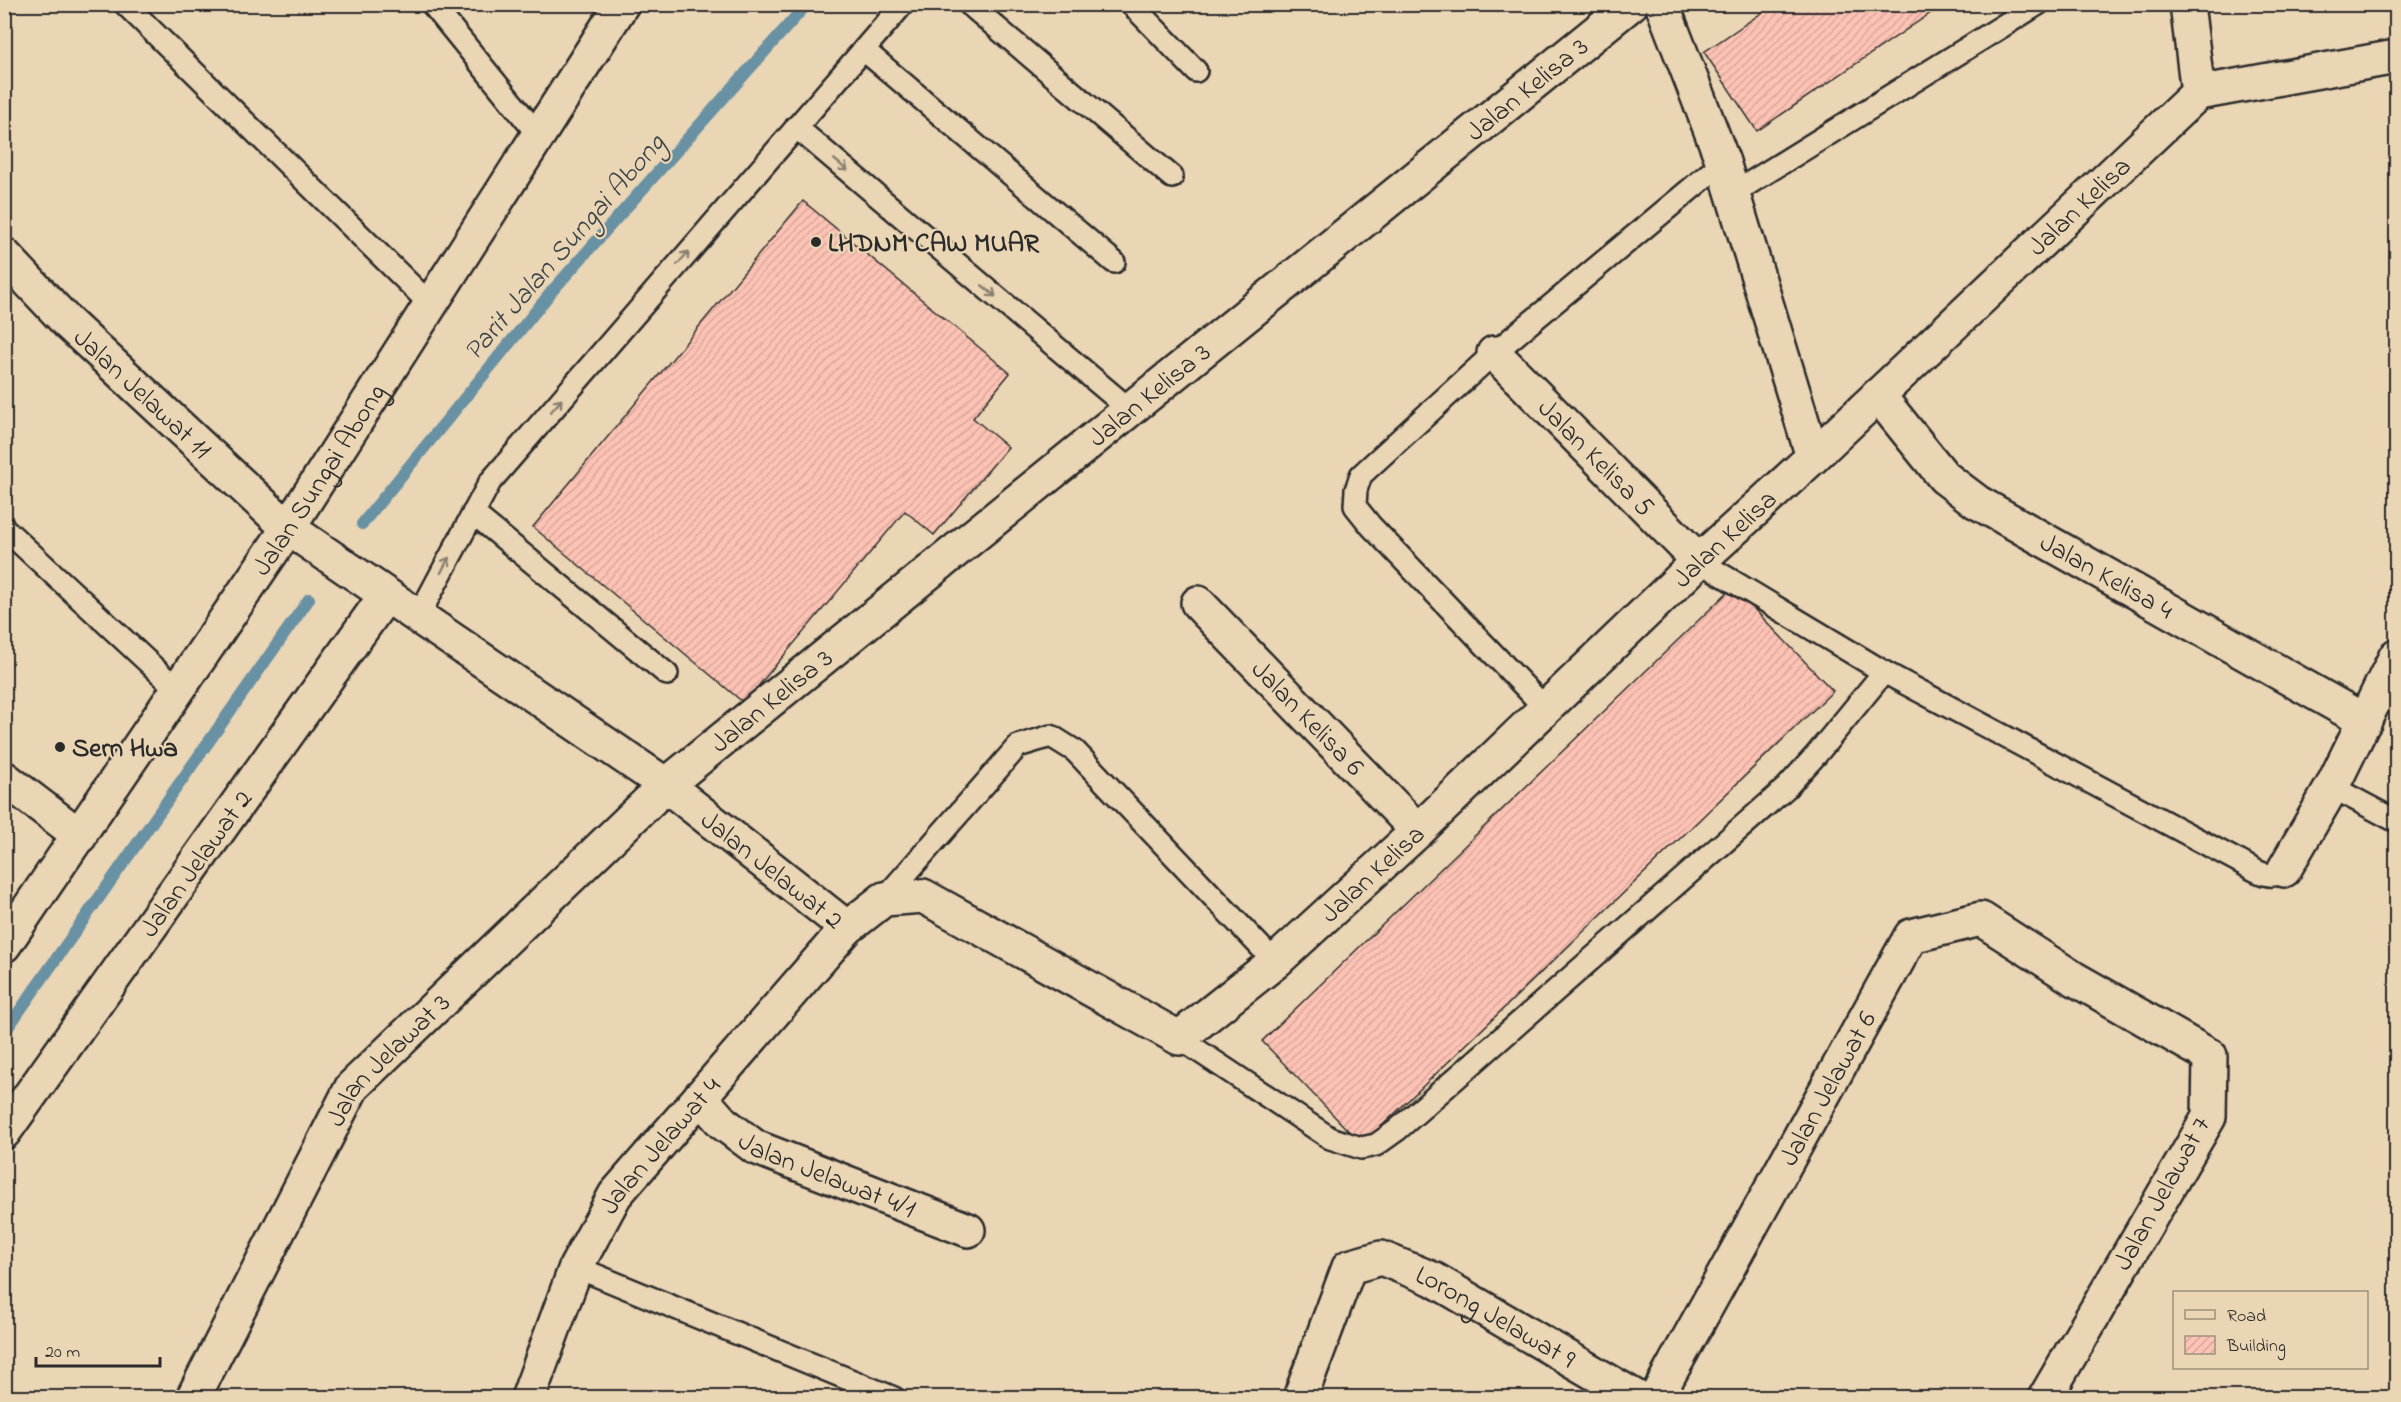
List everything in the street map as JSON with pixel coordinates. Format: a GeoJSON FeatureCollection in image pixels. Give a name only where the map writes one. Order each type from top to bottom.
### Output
{"type":"FeatureCollection","features":[{"type":"Feature","properties":{"kind":"street","name":"Jalan Sungai Abong"},"geometry":{"type":"LineString","coordinates":[[4,945],[179,692],[288,528],[622,4]]}},
{"type":"Feature","properties":{"kind":"street","name":"Jalan Kelisa 3"},"geometry":{"type":"LineString","coordinates":[[666,785],[1631,4]]}},
{"type":"Feature","properties":{"kind":"street"},"geometry":{"type":"LineString","coordinates":[[1662,4],[1723,162],[1813,457]]}},
{"type":"Feature","properties":{"kind":"street"},"geometry":{"type":"LineString","coordinates":[[2187,4],[2198,93],[2397,57]]}},
{"type":"Feature","properties":{"kind":"street","name":"Jalan Kelisa"},"geometry":{"type":"LineString","coordinates":[[1179,1038],[1275,962],[1418,831],[1699,561],[1813,457],[2198,93]]}},
{"type":"Feature","properties":{"kind":"street","name":"Jalan Jelawat 11"},"geometry":{"type":"LineString","coordinates":[[4,255],[67,322],[288,528]]}},
{"type":"Feature","properties":{"kind":"street","name":"Jalan Kelisa 5"},"geometry":{"type":"LineString","coordinates":[[1494,353],[1699,561]]}},
{"type":"Feature","properties":{"kind":"street","name":"Jalan Kelisa 4"},"geometry":{"type":"LineString","coordinates":[[1878,395],[1944,477],[1977,502],[2365,721]]}},
{"type":"Feature","properties":{"kind":"street"},"geometry":{"type":"LineString","coordinates":[[288,528],[376,588]]}},
{"type":"Feature","properties":{"kind":"street","name":"Jalan Jelawat 2"},"geometry":{"type":"LineString","coordinates":[[4,1132],[376,588],[666,785],[847,928],[884,900],[923,896],[1179,1038]]}},
{"type":"Feature","properties":{"kind":"street","name":"Jalan Kelisa 6"},"geometry":{"type":"LineString","coordinates":[[1198,603],[1418,831]]}},
{"type":"Feature","properties":{"kind":"street"},"geometry":{"type":"LineString","coordinates":[[2284,870],[2332,787],[2397,656]]}},
{"type":"Feature","properties":{"kind":"street"},"geometry":{"type":"LineString","coordinates":[[4,778],[80,836]]}},
{"type":"Feature","properties":{"kind":"street","name":"Jalan Jelawat 3"},"geometry":{"type":"LineString","coordinates":[[193,1398],[352,1087],[666,785]]}},
{"type":"Feature","properties":{"kind":"street","name":"Jalan Jelawat 6"},"geometry":{"type":"LineString","coordinates":[[1656,1398],[1911,936],[1981,919],[2073,978]]}},
{"type":"Feature","properties":{"kind":"street","name":"Jalan Jelawat 4"},"geometry":{"type":"LineString","coordinates":[[528,1398],[576,1267],[615,1195],[847,928]]}},
{"type":"Feature","properties":{"kind":"street","name":"Jalan Jelawat 7"},"geometry":{"type":"LineString","coordinates":[[2045,1398],[2209,1117],[2210,1056],[2073,978]]}},
{"type":"Feature","properties":{"kind":"street","name":"Jalan Jelawat 4/1"},"geometry":{"type":"LineString","coordinates":[[700,1097],[723,1123],[755,1148],[968,1230]]}},
{"type":"Feature","properties":{"kind":"street","name":"Lorong Jelawat 9"},"geometry":{"type":"LineString","coordinates":[[1300,1398],[1349,1267],[1382,1258],[1433,1280],[1636,1398]]}},
{"type":"Feature","properties":{"kind":"lane"},"geometry":{"type":"LineString","coordinates":[[125,4],[430,304]]}},
{"type":"Feature","properties":{"kind":"lane"},"geometry":{"type":"LineString","coordinates":[[432,4],[539,136]]}},
{"type":"Feature","properties":{"kind":"lane"},"geometry":{"type":"LineString","coordinates":[[418,617],[490,482],[903,4]]}},
{"type":"Feature","properties":{"kind":"lane"},"geometry":{"type":"LineString","coordinates":[[969,4],[1172,177]]}},
{"type":"Feature","properties":{"kind":"lane"},"geometry":{"type":"LineString","coordinates":[[1131,4],[1196,71]]}},
{"type":"Feature","properties":{"kind":"lane"},"geometry":{"type":"LineString","coordinates":[[1732,194],[2038,4]]}},
{"type":"Feature","properties":{"kind":"lane"},"geometry":{"type":"LineString","coordinates":[[864,50],[1114,262]]}},
{"type":"Feature","properties":{"kind":"lane"},"geometry":{"type":"LineString","coordinates":[[796,127],[1129,409]]}},
{"type":"Feature","properties":{"kind":"lane"},"geometry":{"type":"LineString","coordinates":[[1546,709],[1371,526],[1355,506],[1356,490],[1361,475],[1494,353],[1723,162]]}},
{"type":"Feature","properties":{"kind":"lane"},"geometry":{"type":"LineString","coordinates":[[473,513],[667,674]]}},
{"type":"Feature","properties":{"kind":"lane"},"geometry":{"type":"LineString","coordinates":[[4,528],[179,692]]}},
{"type":"Feature","properties":{"kind":"lane"},"geometry":{"type":"LineString","coordinates":[[1699,561],[1884,672],[2265,875],[2280,874],[2284,870]]}},
{"type":"Feature","properties":{"kind":"lane"},"geometry":{"type":"LineString","coordinates":[[1179,1038],[1330,1138],[1361,1148],[1376,1145],[1397,1130],[1786,788],[1884,672]]}},
{"type":"Feature","properties":{"kind":"lane"},"geometry":{"type":"LineString","coordinates":[[884,900],[1018,746],[1051,736],[1075,751],[1275,962]]}},
{"type":"Feature","properties":{"kind":"lane"},"geometry":{"type":"LineString","coordinates":[[2332,787],[2397,821]]}},
{"type":"Feature","properties":{"kind":"lane"},"geometry":{"type":"LineString","coordinates":[[576,1267],[894,1398]]}},
{"type":"Feature","properties":{"kind":"building"},"geometry":{"type":"Polygon","coordinates":[[[1775,4],[1944,4],[1757,131],[1704,52],[1775,4]]]}},
{"type":"Feature","properties":{"kind":"building"},"geometry":{"type":"Polygon","coordinates":[[[803,201],[1010,373],[973,418],[1008,447],[934,535],[905,511],[744,703],[533,527],[803,201]]]}},
{"type":"Feature","properties":{"kind":"building"},"geometry":{"type":"Polygon","coordinates":[[[1733,587],[1833,691],[1362,1145],[1262,1041],[1733,587]]]}},
{"type":"Feature","properties":{"kind":"waterway","name":"Parit Jalan Sungai Abong"},"geometry":{"type":"LineString","coordinates":[[362,524],[553,290],[807,4]]}},
{"type":"Feature","properties":{"kind":"waterway","name":"Parit Jalan Sungai Abong"},"geometry":{"type":"LineString","coordinates":[[4,1033],[309,599]]}},
{"type":"Feature","properties":{"kind":"place","name":"LHDNM CAW MUAR"},"geometry":{"type":"Point","coordinates":[816,242]}},
{"type":"Feature","properties":{"kind":"place","name":"Sern Hwa"},"geometry":{"type":"Point","coordinates":[60,747]}}]}
